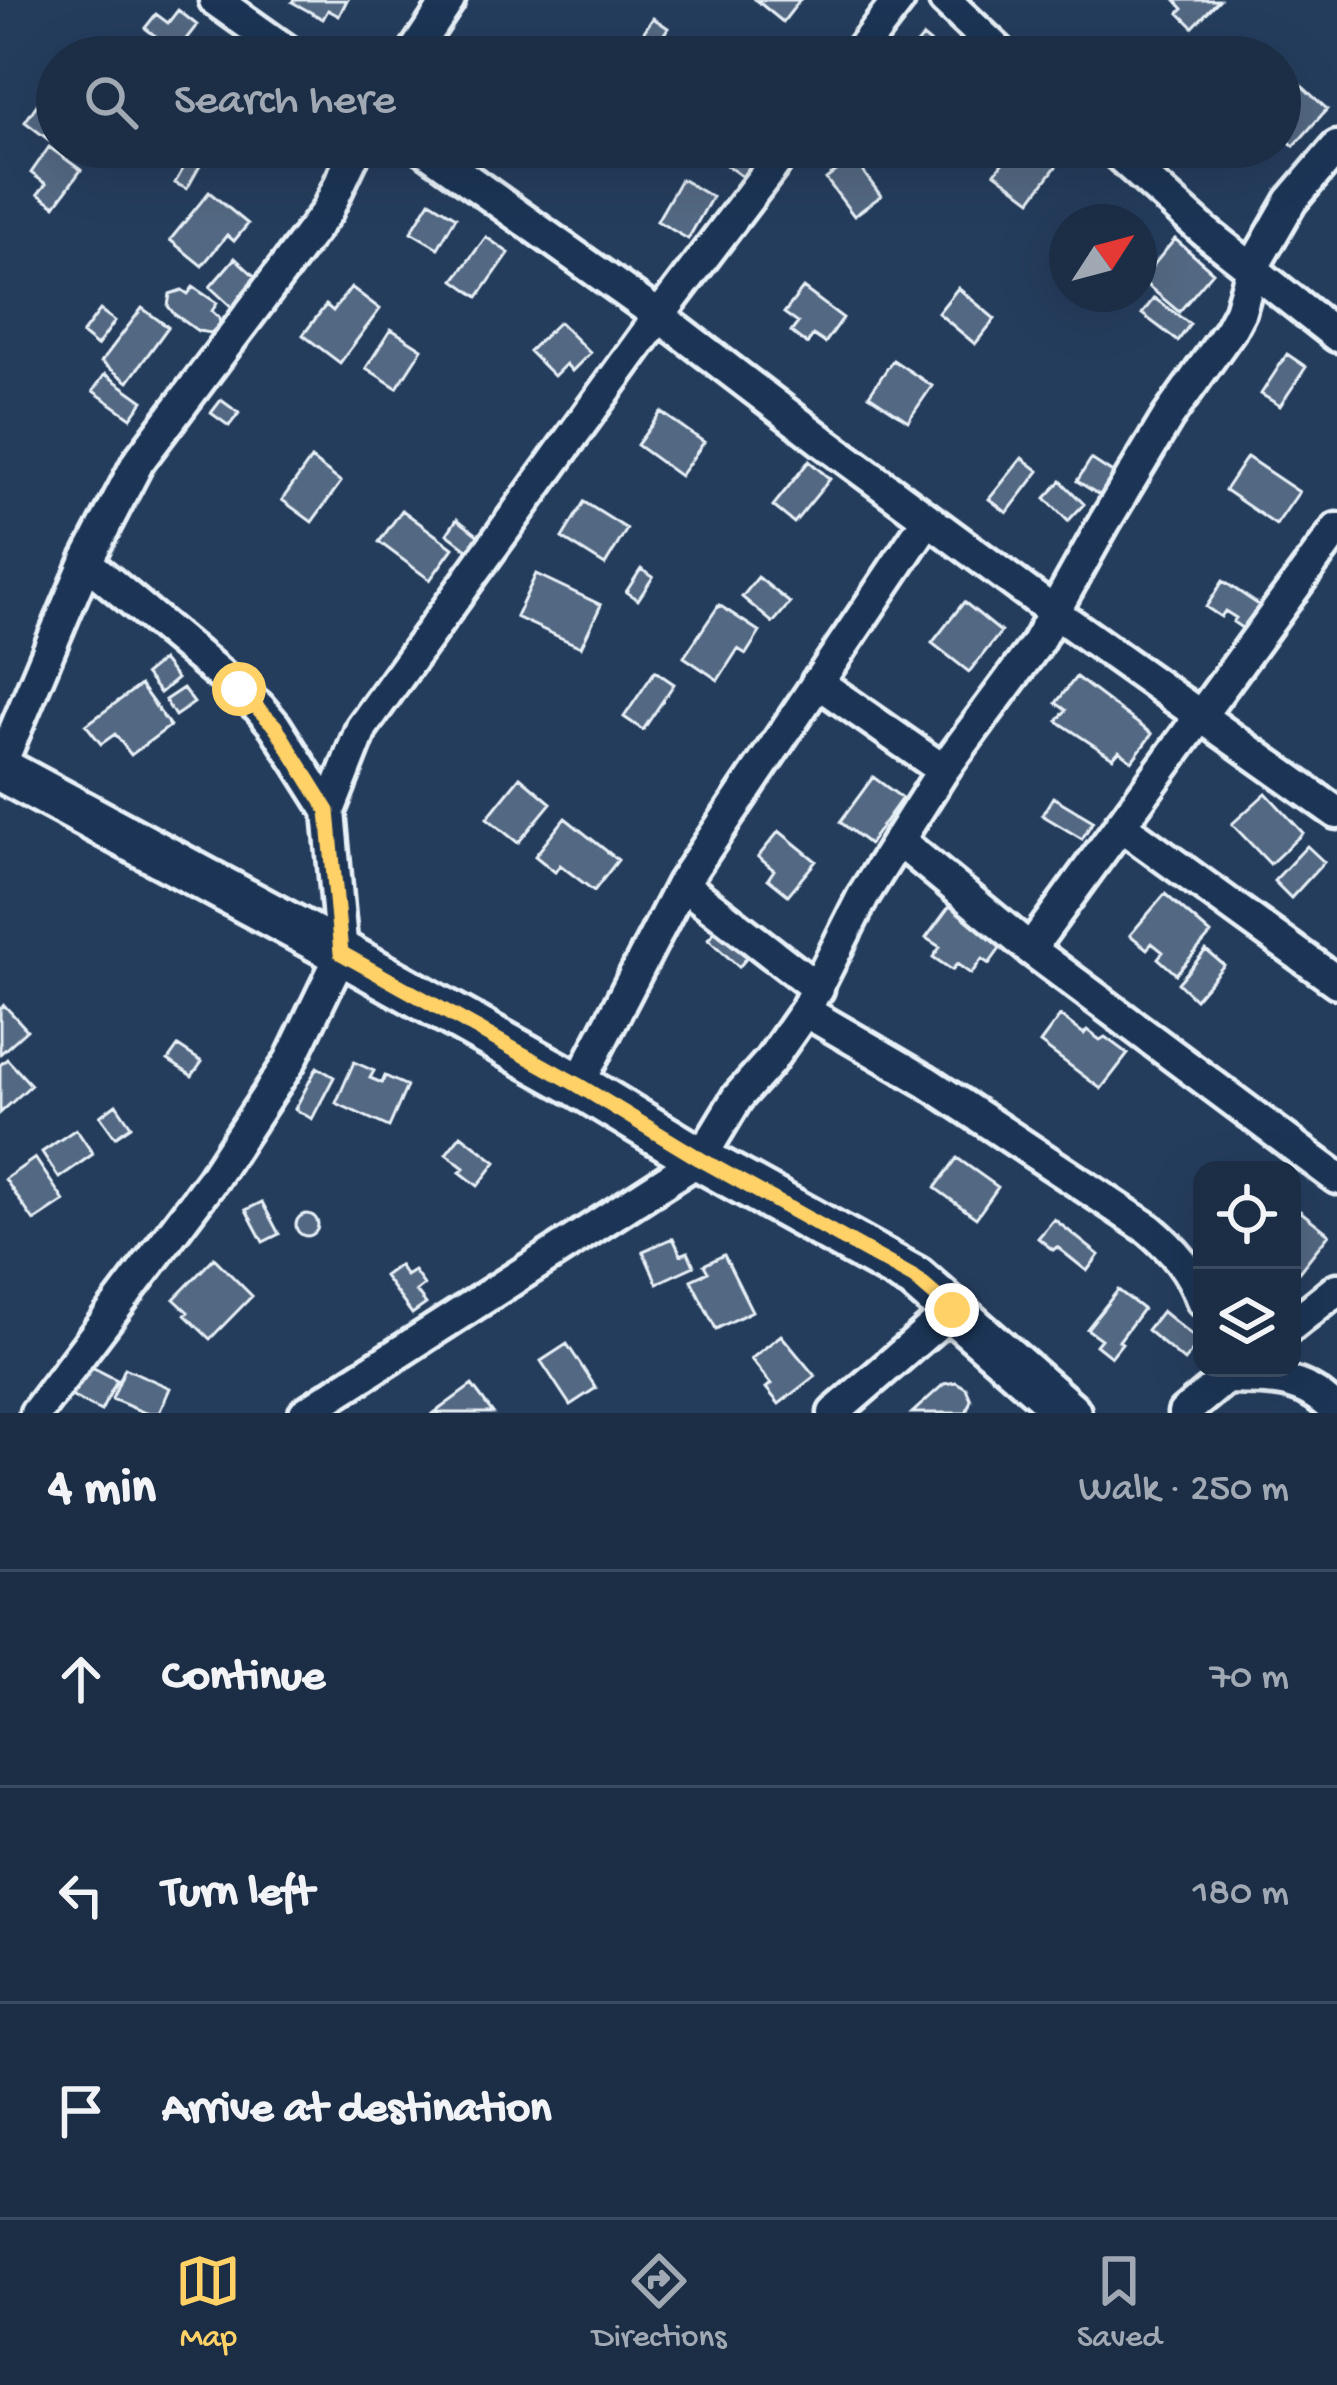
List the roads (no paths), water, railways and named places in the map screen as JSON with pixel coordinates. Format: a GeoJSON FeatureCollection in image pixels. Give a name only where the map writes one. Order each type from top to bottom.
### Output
{"type":"FeatureCollection","features":[{"type":"Feature","properties":{"kind":"street"},"geometry":{"type":"LineString","coordinates":[[214,0],[265,36]]}},
{"type":"Feature","properties":{"kind":"street"},"geometry":{"type":"LineString","coordinates":[[425,36],[449,0]]}},
{"type":"Feature","properties":{"kind":"street"},"geometry":{"type":"LineString","coordinates":[[871,36],[899,0]]}},
{"type":"Feature","properties":{"kind":"street"},"geometry":{"type":"LineString","coordinates":[[945,0],[983,36]]}},
{"type":"Feature","properties":{"kind":"street"},"geometry":{"type":"LineString","coordinates":[[305,1413],[700,1159],[737,1098],[770,1061],[811,1000],[863,896],[943,770],[1035,646],[1168,417],[1230,331],[1252,268],[1291,201],[1337,147]]}},
{"type":"Feature","properties":{"kind":"street"},"geometry":{"type":"LineString","coordinates":[[347,168],[327,211],[138,463],[86,562],[0,767],[578,1085],[915,1278],[1070,1413]]}},
{"type":"Feature","properties":{"kind":"street"},"geometry":{"type":"LineString","coordinates":[[451,168],[1337,814]]}},
{"type":"Feature","properties":{"kind":"street"},"geometry":{"type":"LineString","coordinates":[[328,811],[362,727],[771,168]]}},
{"type":"Feature","properties":{"kind":"street"},"geometry":{"type":"LineString","coordinates":[[1134,168],[1204,231],[1337,336]]}},
{"type":"Feature","properties":{"kind":"street"},"geometry":{"type":"LineString","coordinates":[[578,1085],[682,884],[928,519]]}},
{"type":"Feature","properties":{"kind":"street"},"geometry":{"type":"LineString","coordinates":[[1030,949],[1337,529]]}},
{"type":"Feature","properties":{"kind":"street"},"geometry":{"type":"LineString","coordinates":[[37,1413],[212,1180],[278,1081],[341,953],[328,811],[275,726],[259,707],[86,562]]}},
{"type":"Feature","properties":{"kind":"street"},"geometry":{"type":"LineString","coordinates":[[818,682],[943,770]]}},
{"type":"Feature","properties":{"kind":"street"},"geometry":{"type":"LineString","coordinates":[[1120,824],[1337,982]]}},
{"type":"Feature","properties":{"kind":"street"},"geometry":{"type":"LineString","coordinates":[[898,840],[1030,949],[1337,1178]]}},
{"type":"Feature","properties":{"kind":"street"},"geometry":{"type":"LineString","coordinates":[[682,884],[811,1000],[1149,1228],[1193,1275]]}},
{"type":"Feature","properties":{"kind":"street"},"geometry":{"type":"LineString","coordinates":[[1301,1317],[1337,1289]]}},
{"type":"Feature","properties":{"kind":"street"},"geometry":{"type":"LineString","coordinates":[[834,1413],[952,1310]]}},
{"type":"Feature","properties":{"kind":"street"},"geometry":{"type":"LineString","coordinates":[[1184,1413],[1223,1377]]}},
{"type":"Feature","properties":{"kind":"street"},"geometry":{"type":"LineString","coordinates":[[1270,1377],[1309,1389],[1337,1413]]}}]}
